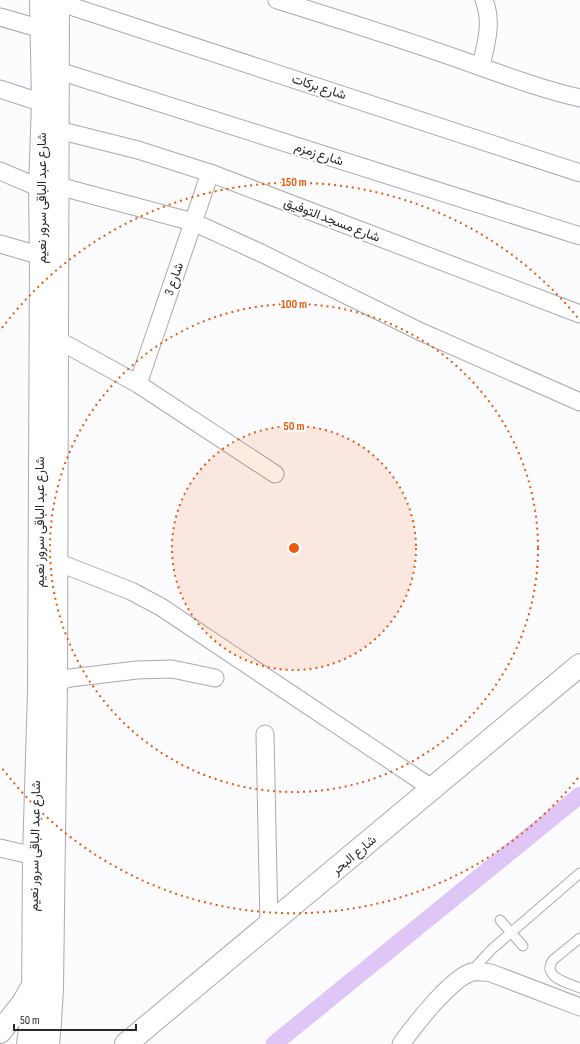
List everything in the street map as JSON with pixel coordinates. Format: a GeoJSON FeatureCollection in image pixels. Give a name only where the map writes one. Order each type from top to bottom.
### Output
{"type":"FeatureCollection","features":[{"type":"Feature","properties":{"kind":"street"},"geometry":{"type":"LineString","coordinates":[[277,0],[371,29],[549,90],[580,98]]}},
{"type":"Feature","properties":{"kind":"street"},"geometry":{"type":"LineString","coordinates":[[481,66],[489,25],[488,10],[484,0]]}},
{"type":"Feature","properties":{"kind":"street","name":"شارع عبد الباقى سرور نعيم"},"geometry":{"type":"LineString","coordinates":[[28,1044],[33,1008],[34,984],[34,856],[50,258],[50,31],[53,1]]}},
{"type":"Feature","properties":{"kind":"street","name":"شارع بركات"},"geometry":{"type":"LineString","coordinates":[[53,1],[580,173]]}},
{"type":"Feature","properties":{"kind":"street"},"geometry":{"type":"LineString","coordinates":[[0,17],[50,31]]}},
{"type":"Feature","properties":{"kind":"street","name":"شارع عبد الباقى سرور نعيم"},"geometry":{"type":"LineString","coordinates":[[49,187],[58,130],[51,106],[59,71],[50,31]]}},
{"type":"Feature","properties":{"kind":"street","name":"شارع زمزم"},"geometry":{"type":"LineString","coordinates":[[59,71],[580,236]]}},
{"type":"Feature","properties":{"kind":"street"},"geometry":{"type":"LineString","coordinates":[[0,89],[51,106]]}},
{"type":"Feature","properties":{"kind":"street","name":"شارع مسجد التوفيق"},"geometry":{"type":"LineString","coordinates":[[58,130],[138,150],[210,173],[580,314]]}},
{"type":"Feature","properties":{"kind":"street"},"geometry":{"type":"LineString","coordinates":[[0,171],[49,187],[193,222],[419,331],[580,402]]}},
{"type":"Feature","properties":{"kind":"street","name":"شارع 3"},"geometry":{"type":"LineString","coordinates":[[138,384],[210,173]]}},
{"type":"Feature","properties":{"kind":"street"},"geometry":{"type":"LineString","coordinates":[[0,244],[50,258]]}},
{"type":"Feature","properties":{"kind":"street","name":"شارع عبد الباقى سرور نعيم"},"geometry":{"type":"LineString","coordinates":[[48,1044],[52,980],[56,682],[58,340],[50,258]]}},
{"type":"Feature","properties":{"kind":"street"},"geometry":{"type":"LineString","coordinates":[[58,340],[138,384],[275,474]]}},
{"type":"Feature","properties":{"kind":"street"},"geometry":{"type":"LineString","coordinates":[[57,562],[131,591],[161,607],[433,789]]}},
{"type":"Feature","properties":{"kind":"street","name":"شارع البحر"},"geometry":{"type":"LineString","coordinates":[[126,1044],[580,665]]}},
{"type":"Feature","properties":{"kind":"street"},"geometry":{"type":"LineString","coordinates":[[56,682],[77,677],[137,670],[172,669],[215,678]]}},
{"type":"Feature","properties":{"kind":"street"},"geometry":{"type":"LineString","coordinates":[[265,734],[269,926]]}},
{"type":"Feature","properties":{"kind":"street"},"geometry":{"type":"LineString","coordinates":[[0,848],[34,856]]}},
{"type":"Feature","properties":{"kind":"street"},"geometry":{"type":"LineString","coordinates":[[401,1044],[436,1001],[463,976],[472,972],[482,971],[491,973],[580,1007]]}},
{"type":"Feature","properties":{"kind":"street"},"geometry":{"type":"LineString","coordinates":[[0,1032],[34,984]]}},
{"type":"Feature","properties":{"kind":"lane"},"geometry":{"type":"LineString","coordinates":[[472,972],[484,956],[580,873]]}},
{"type":"Feature","properties":{"kind":"lane"},"geometry":{"type":"LineString","coordinates":[[500,920],[523,946]]}},
{"type":"Feature","properties":{"kind":"lane"},"geometry":{"type":"LineString","coordinates":[[580,938],[553,960],[550,964],[550,969],[551,974],[554,977],[580,988]]}},
{"type":"Feature","properties":{"kind":"waterway"},"geometry":{"type":"LineString","coordinates":[[274,1044],[580,795]]}}]}
